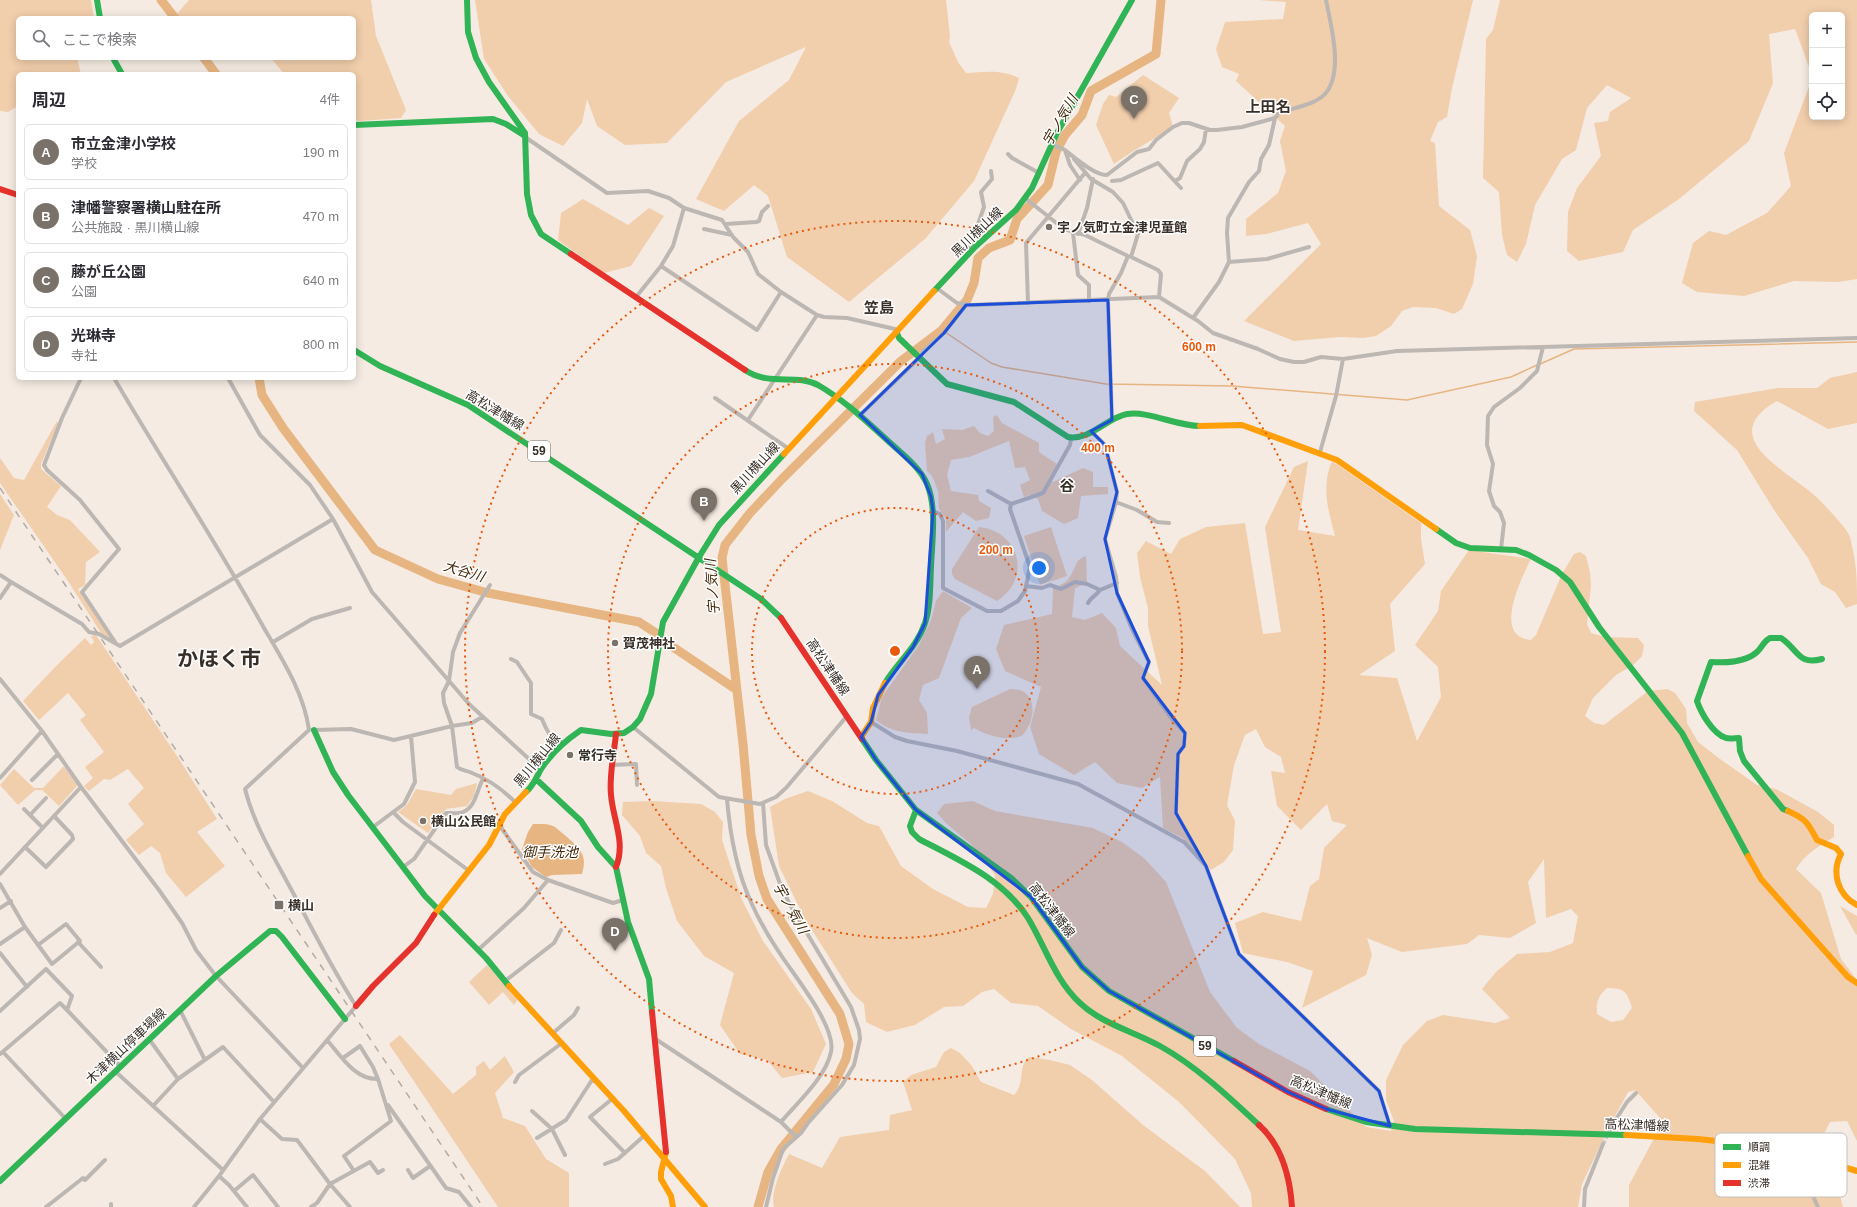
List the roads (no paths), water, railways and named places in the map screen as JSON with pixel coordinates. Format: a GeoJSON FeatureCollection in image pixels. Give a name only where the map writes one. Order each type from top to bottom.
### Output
{"type":"FeatureCollection","features":[{"type":"Feature","properties":{"kind":"street"},"geometry":{"type":"LineString","coordinates":[[97,0],[100,16]]}},
{"type":"Feature","properties":{"kind":"street"},"geometry":{"type":"LineString","coordinates":[[468,0],[466,14],[468,38],[472,51],[481,71],[525,133],[528,202],[533,223],[541,234],[742,369],[762,379],[798,380],[816,384],[837,397],[862,417],[922,474],[931,497],[933,511],[929,592],[925,623],[917,640],[878,695],[872,708],[871,722],[861,737]]}},
{"type":"Feature","properties":{"kind":"street","name":"黒川横山線"},"geometry":{"type":"LineString","coordinates":[[633,727],[640,719],[651,694],[663,622],[699,557],[719,525],[938,289],[972,250],[1027,199],[1054,144],[1132,0]]}},
{"type":"Feature","properties":{"kind":"street"},"geometry":{"type":"LineString","coordinates":[[1193,318],[1219,282],[1229,262],[1227,233],[1228,218],[1249,182],[1259,171],[1260,159],[1269,145],[1275,118],[1279,113],[1315,101],[1325,94],[1332,82],[1334,73],[1334,41],[1326,0]]}},
{"type":"Feature","properties":{"kind":"street"},"geometry":{"type":"LineString","coordinates":[[114,60],[121,72]]}},
{"type":"Feature","properties":{"kind":"street"},"geometry":{"type":"LineString","coordinates":[[1054,144],[1102,176],[1107,175],[1137,152],[1149,149],[1156,140],[1173,127],[1182,123],[1189,123],[1217,130],[1242,127],[1275,118]]}},
{"type":"Feature","properties":{"kind":"street"},"geometry":{"type":"LineString","coordinates":[[356,125],[493,119],[506,124],[525,136],[607,193],[648,191],[669,198],[684,208],[722,220],[732,235],[748,252],[758,274],[781,292],[817,315],[824,317],[847,318],[895,329],[899,338],[947,384],[1014,402],[1071,438],[1079,437],[1124,414],[1134,414],[1190,426],[1242,425],[1320,452],[1337,460],[1456,543],[1470,548],[1516,550],[1529,555],[1556,570],[1570,582],[1599,627],[1682,733],[1761,879],[1848,977],[1857,983]]}},
{"type":"Feature","properties":{"kind":"street"},"geometry":{"type":"LineString","coordinates":[[1175,181],[1180,178],[1187,161],[1200,149],[1204,142],[1206,128]]}},
{"type":"Feature","properties":{"kind":"street"},"geometry":{"type":"LineString","coordinates":[[1063,149],[1070,165],[1080,180]]}},
{"type":"Feature","properties":{"kind":"street"},"geometry":{"type":"LineString","coordinates":[[1008,154],[1012,158],[1039,173]]}},
{"type":"Feature","properties":{"kind":"street"},"geometry":{"type":"LineString","coordinates":[[1070,154],[1085,173],[1108,189],[1123,203],[1138,234],[1131,257],[1158,270],[1161,274],[1159,297]]}},
{"type":"Feature","properties":{"kind":"street"},"geometry":{"type":"LineString","coordinates":[[1112,181],[1120,180],[1158,163],[1181,188]]}},
{"type":"Feature","properties":{"kind":"street"},"geometry":{"type":"LineString","coordinates":[[972,250],[970,247],[984,207],[981,192],[992,179],[990,171]]}},
{"type":"Feature","properties":{"kind":"street"},"geometry":{"type":"LineString","coordinates":[[1028,303],[1026,243],[1085,173]]}},
{"type":"Feature","properties":{"kind":"street"},"geometry":{"type":"LineString","coordinates":[[1107,175],[1112,181]]}},
{"type":"Feature","properties":{"kind":"street"},"geometry":{"type":"LineString","coordinates":[[1089,301],[1088,285],[1078,275],[1075,234],[1087,208],[1093,179]]}},
{"type":"Feature","properties":{"kind":"street"},"geometry":{"type":"LineString","coordinates":[[1108,189],[1112,181]]}},
{"type":"Feature","properties":{"kind":"street"},"geometry":{"type":"LineString","coordinates":[[0,189],[16,195]]}},
{"type":"Feature","properties":{"kind":"street"},"geometry":{"type":"LineString","coordinates":[[1027,199],[1064,229],[1075,234],[1085,235],[1128,256],[1121,274],[1109,294],[1108,300],[1112,420]]}},
{"type":"Feature","properties":{"kind":"street"},"geometry":{"type":"LineString","coordinates":[[726,224],[759,221],[762,212],[768,206]]}},
{"type":"Feature","properties":{"kind":"street"},"geometry":{"type":"LineString","coordinates":[[636,297],[661,266],[673,246],[684,208]]}},
{"type":"Feature","properties":{"kind":"street"},"geometry":{"type":"LineString","coordinates":[[704,229],[732,235]]}},
{"type":"Feature","properties":{"kind":"street"},"geometry":{"type":"LineString","coordinates":[[1229,262],[1267,259],[1309,247]]}},
{"type":"Feature","properties":{"kind":"street"},"geometry":{"type":"LineString","coordinates":[[661,266],[757,330],[781,292]]}},
{"type":"Feature","properties":{"kind":"street"},"geometry":{"type":"LineString","coordinates":[[938,289],[957,303],[966,305],[1159,297],[1193,318],[1213,333],[1258,349],[1280,360],[1294,362],[1304,362],[1322,357],[1343,359],[1397,351],[1857,338]]}},
{"type":"Feature","properties":{"kind":"street"},"geometry":{"type":"LineString","coordinates":[[862,417],[918,355],[945,332],[966,305]]}},
{"type":"Feature","properties":{"kind":"street"},"geometry":{"type":"LineString","coordinates":[[748,420],[817,315]]}},
{"type":"Feature","properties":{"kind":"street"},"geometry":{"type":"LineString","coordinates":[[1501,549],[1504,524],[1500,512],[1494,506],[1489,491],[1493,464],[1487,445],[1488,416],[1494,407],[1524,384],[1537,371],[1543,346]]}},
{"type":"Feature","properties":{"kind":"street","name":"高松津幡線"},"geometry":{"type":"LineString","coordinates":[[356,351],[380,366],[468,405],[761,599],[781,618],[876,760],[916,810],[1010,878],[1031,897],[1082,967],[1109,991],[1288,1092],[1326,1109],[1366,1122],[1415,1129],[1478,1132],[1662,1136],[1715,1141]]}},
{"type":"Feature","properties":{"kind":"street"},"geometry":{"type":"LineString","coordinates":[[1320,452],[1336,394],[1343,359]]}},
{"type":"Feature","properties":{"kind":"street"},"geometry":{"type":"LineString","coordinates":[[80,380],[62,418],[44,465],[47,470],[80,500],[120,549],[82,592],[116,644]]}},
{"type":"Feature","properties":{"kind":"street"},"geometry":{"type":"LineString","coordinates":[[115,380],[150,440],[236,577],[284,661],[307,715],[311,730],[333,772],[425,896],[478,950],[524,1004],[553,1033],[645,1135],[664,1160],[705,1207]]}},
{"type":"Feature","properties":{"kind":"street"},"geometry":{"type":"LineString","coordinates":[[229,380],[260,435],[310,485],[333,519],[372,592],[482,717],[541,770]]}},
{"type":"Feature","properties":{"kind":"street"},"geometry":{"type":"LineString","coordinates":[[715,398],[789,449]]}},
{"type":"Feature","properties":{"kind":"street"},"geometry":{"type":"LineString","coordinates":[[1089,432],[1095,435],[1105,445],[1115,481],[1116,502],[1105,539],[1118,592],[1132,629],[1149,662],[1143,678],[1172,719],[1185,733],[1184,746],[1178,754],[1176,813],[1206,866],[1239,954],[1379,1090],[1390,1126]]}},
{"type":"Feature","properties":{"kind":"street"},"geometry":{"type":"LineString","coordinates":[[988,491],[1011,504],[1043,494],[1070,445],[1071,438]]}},
{"type":"Feature","properties":{"kind":"street"},"geometry":{"type":"LineString","coordinates":[[1116,502],[1137,510],[1158,522],[1169,522]]}},
{"type":"Feature","properties":{"kind":"street"},"geometry":{"type":"LineString","coordinates":[[933,511],[940,514],[943,521],[942,584],[944,589],[987,611],[996,612],[1008,608],[1018,602],[1026,586],[1030,568],[1010,508],[1011,504]]}},
{"type":"Feature","properties":{"kind":"street"},"geometry":{"type":"LineString","coordinates":[[0,575],[82,624],[89,632],[98,634],[120,646],[333,519]]}},
{"type":"Feature","properties":{"kind":"street"},"geometry":{"type":"LineString","coordinates":[[0,598],[11,582]]}},
{"type":"Feature","properties":{"kind":"street"},"geometry":{"type":"LineString","coordinates":[[1026,586],[1042,588],[1050,586],[1061,588],[1075,582],[1087,584],[1100,590]]}},
{"type":"Feature","properties":{"kind":"street"},"geometry":{"type":"LineString","coordinates":[[1088,603],[1090,598],[1099,593],[1100,590],[1117,583]]}},
{"type":"Feature","properties":{"kind":"street"},"geometry":{"type":"LineString","coordinates":[[489,586],[460,633],[453,652],[449,681],[443,693],[444,702],[452,726],[457,767],[462,771],[472,773],[503,791],[515,802]]}},
{"type":"Feature","properties":{"kind":"street"},"geometry":{"type":"LineString","coordinates":[[273,642],[312,620],[350,608]]}},
{"type":"Feature","properties":{"kind":"street"},"geometry":{"type":"LineString","coordinates":[[1822,660],[1815,663],[1804,660],[1783,638],[1775,637],[1765,640],[1754,654],[1735,660],[1711,662],[1697,701],[1699,707],[1712,726],[1724,737],[1739,738],[1740,751],[1744,761],[1757,775],[1783,809],[1803,818],[1809,824],[1817,840],[1836,848],[1841,854],[1837,861],[1837,877],[1845,896],[1857,905]]}},
{"type":"Feature","properties":{"kind":"street"},"geometry":{"type":"LineString","coordinates":[[511,659],[517,662],[531,683],[531,714],[542,719],[547,733],[564,743]]}},
{"type":"Feature","properties":{"kind":"street"},"geometry":{"type":"LineString","coordinates":[[0,679],[42,731],[81,787],[159,890],[182,923],[196,950],[216,976],[303,1068]]}},
{"type":"Feature","properties":{"kind":"street"},"geometry":{"type":"LineString","coordinates":[[673,1207],[671,1196],[661,1179],[667,1149],[654,1038],[649,979],[628,922],[616,867],[620,852],[618,826],[612,806],[611,765],[616,734],[624,733],[633,727],[719,797],[762,804],[776,797],[786,788],[848,716]]}},
{"type":"Feature","properties":{"kind":"street"},"geometry":{"type":"LineString","coordinates":[[194,1207],[219,1176],[260,1119],[356,1006],[327,958],[271,852],[250,806],[246,789],[311,730],[351,729],[394,740],[452,726],[472,723],[482,717]]}},
{"type":"Feature","properties":{"kind":"street"},"geometry":{"type":"LineString","coordinates":[[871,722],[894,737],[907,741],[957,751],[1078,784],[1184,842],[1202,860]]}},
{"type":"Feature","properties":{"kind":"street","name":"黒川横山線"},"geometry":{"type":"LineString","coordinates":[[356,1006],[372,986],[412,947],[438,909],[489,845],[505,814],[537,780],[541,770],[564,743],[581,730],[616,734]]}},
{"type":"Feature","properties":{"kind":"street"},"geometry":{"type":"LineString","coordinates":[[0,778],[42,731]]}},
{"type":"Feature","properties":{"kind":"street"},"geometry":{"type":"LineString","coordinates":[[373,827],[404,804],[415,782],[411,736]]}},
{"type":"Feature","properties":{"kind":"street"},"geometry":{"type":"LineString","coordinates":[[32,780],[58,754]]}},
{"type":"Feature","properties":{"kind":"street"},"geometry":{"type":"LineString","coordinates":[[611,765],[636,764],[637,786]]}},
{"type":"Feature","properties":{"kind":"street"},"geometry":{"type":"LineString","coordinates":[[403,867],[414,859],[446,813],[463,812],[467,809],[476,799],[478,787],[483,779]]}},
{"type":"Feature","properties":{"kind":"street"},"geometry":{"type":"LineString","coordinates":[[537,780],[571,810],[581,821],[598,846],[616,867]]}},
{"type":"Feature","properties":{"kind":"street"},"geometry":{"type":"LineString","coordinates":[[0,874],[81,787]]}},
{"type":"Feature","properties":{"kind":"street"},"geometry":{"type":"LineString","coordinates":[[30,815],[46,798]]}},
{"type":"Feature","properties":{"kind":"street"},"geometry":{"type":"LineString","coordinates":[[729,799],[730,832],[750,900],[777,949],[819,1012],[829,1031],[832,1042],[828,1061],[816,1081],[781,1122]]}},
{"type":"Feature","properties":{"kind":"street"},"geometry":{"type":"LineString","coordinates":[[762,804],[766,845],[779,882],[789,903],[851,1007],[859,1030],[858,1051],[854,1065],[842,1085],[796,1137],[783,1149],[773,1178],[766,1207]]}},
{"type":"Feature","properties":{"kind":"street"},"geometry":{"type":"LineString","coordinates":[[24,809],[43,828]]}},
{"type":"Feature","properties":{"kind":"street"},"geometry":{"type":"LineString","coordinates":[[916,810],[910,821],[909,827],[912,833],[919,839],[982,874],[1008,894],[1019,906],[1061,979],[1079,1002],[1093,1014],[1159,1045],[1184,1061],[1239,1107],[1271,1137],[1281,1156],[1290,1184],[1292,1207]]}},
{"type":"Feature","properties":{"kind":"street"},"geometry":{"type":"LineString","coordinates":[[394,812],[403,822],[468,870]]}},
{"type":"Feature","properties":{"kind":"street"},"geometry":{"type":"LineString","coordinates":[[25,847],[46,867],[72,839],[72,835],[54,816]]}},
{"type":"Feature","properties":{"kind":"street"},"geometry":{"type":"LineString","coordinates":[[500,823],[502,829],[534,872],[548,880],[613,903],[623,900]]}},
{"type":"Feature","properties":{"kind":"street"},"geometry":{"type":"LineString","coordinates":[[478,950],[524,908],[548,880]]}},
{"type":"Feature","properties":{"kind":"street"},"geometry":{"type":"LineString","coordinates":[[0,884],[25,927],[52,964]]}},
{"type":"Feature","properties":{"kind":"street"},"geometry":{"type":"LineString","coordinates":[[0,908],[11,901]]}},
{"type":"Feature","properties":{"kind":"street"},"geometry":{"type":"LineString","coordinates":[[38,945],[66,924],[80,941],[78,942],[101,967]]}},
{"type":"Feature","properties":{"kind":"street"},"geometry":{"type":"LineString","coordinates":[[0,944],[25,927]]}},
{"type":"Feature","properties":{"kind":"street"},"geometry":{"type":"LineString","coordinates":[[505,980],[554,943],[561,930]]}},
{"type":"Feature","properties":{"kind":"street","name":"木津横山停車場線"},"geometry":{"type":"LineString","coordinates":[[0,1181],[216,976],[270,931],[276,931],[282,937],[345,1019]]}},
{"type":"Feature","properties":{"kind":"street"},"geometry":{"type":"LineString","coordinates":[[1,1009],[78,942]]}},
{"type":"Feature","properties":{"kind":"street"},"geometry":{"type":"LineString","coordinates":[[0,954],[27,987]]}},
{"type":"Feature","properties":{"kind":"street"},"geometry":{"type":"LineString","coordinates":[[46,970],[72,996],[67,1010]]}},
{"type":"Feature","properties":{"kind":"street"},"geometry":{"type":"LineString","coordinates":[[65,1118],[1,1053],[60,1003],[121,1067]]}},
{"type":"Feature","properties":{"kind":"street"},"geometry":{"type":"LineString","coordinates":[[553,1033],[574,1015],[578,1008]]}},
{"type":"Feature","properties":{"kind":"street"},"geometry":{"type":"LineString","coordinates":[[180,1010],[205,1060]]}},
{"type":"Feature","properties":{"kind":"street"},"geometry":{"type":"LineString","coordinates":[[654,1038],[781,1122],[796,1137]]}},
{"type":"Feature","properties":{"kind":"street"},"geometry":{"type":"LineString","coordinates":[[149,1040],[178,1079]]}},
{"type":"Feature","properties":{"kind":"street"},"geometry":{"type":"LineString","coordinates":[[327,1040],[342,1058],[363,1077],[378,1079]]}},
{"type":"Feature","properties":{"kind":"street"},"geometry":{"type":"LineString","coordinates":[[515,1082],[519,1075],[562,1043]]}},
{"type":"Feature","properties":{"kind":"street"},"geometry":{"type":"LineString","coordinates":[[342,1058],[360,1046],[373,1067],[391,1120],[344,1156],[354,1170]]}},
{"type":"Feature","properties":{"kind":"street"},"geometry":{"type":"LineString","coordinates":[[153,1106],[178,1079],[223,1047],[274,1102]]}},
{"type":"Feature","properties":{"kind":"street"},"geometry":{"type":"LineString","coordinates":[[116,1072],[223,1170]]}},
{"type":"Feature","properties":{"kind":"street"},"geometry":{"type":"LineString","coordinates":[[537,1138],[566,1120],[592,1080],[597,1083]]}},
{"type":"Feature","properties":{"kind":"street"},"geometry":{"type":"LineString","coordinates":[[1613,1124],[1627,1102],[1636,1092]]}},
{"type":"Feature","properties":{"kind":"street"},"geometry":{"type":"LineString","coordinates":[[612,1099],[590,1117],[625,1153]]}},
{"type":"Feature","properties":{"kind":"street"},"geometry":{"type":"LineString","coordinates":[[386,1102],[446,1188],[459,1192],[471,1207]]}},
{"type":"Feature","properties":{"kind":"street"},"geometry":{"type":"LineString","coordinates":[[532,1111],[552,1128],[565,1155]]}},
{"type":"Feature","properties":{"kind":"street"},"geometry":{"type":"LineString","coordinates":[[260,1119],[282,1138],[297,1140],[330,1184],[350,1207]]}},
{"type":"Feature","properties":{"kind":"street"},"geometry":{"type":"LineString","coordinates":[[605,1164],[618,1159],[645,1135]]}},
{"type":"Feature","properties":{"kind":"street"},"geometry":{"type":"LineString","coordinates":[[1584,1207],[1585,1189],[1603,1144]]}},
{"type":"Feature","properties":{"kind":"street"},"geometry":{"type":"LineString","coordinates":[[46,1207],[83,1178],[84,1180],[105,1160]]}},
{"type":"Feature","properties":{"kind":"street"},"geometry":{"type":"LineString","coordinates":[[311,1207],[317,1203],[330,1184],[354,1170],[370,1162],[378,1173],[383,1170]]}},
{"type":"Feature","properties":{"kind":"street"},"geometry":{"type":"LineString","coordinates":[[408,1170],[412,1178],[430,1166]]}},
{"type":"Feature","properties":{"kind":"street","name":"高松津幡線"},"geometry":{"type":"LineString","coordinates":[[1847,1168],[1857,1171]]}},
{"type":"Feature","properties":{"kind":"street"},"geometry":{"type":"LineString","coordinates":[[234,1191],[253,1175],[278,1207]]}},
{"type":"Feature","properties":{"kind":"street"},"geometry":{"type":"LineString","coordinates":[[219,1176],[247,1207]]}},
{"type":"Feature","properties":{"kind":"street"},"geometry":{"type":"LineString","coordinates":[[1813,1197],[1818,1207]]}},
{"type":"Feature","properties":{"kind":"street"},"geometry":{"type":"LineString","coordinates":[[317,1203],[320,1207]]}},
{"type":"Feature","properties":{"kind":"water","name":"御手洗池"},"geometry":{"type":"Polygon","coordinates":[[[533,824],[553,826],[576,845],[583,857],[584,867],[582,874],[552,875],[546,877],[532,867],[522,849],[528,832],[533,824]]]}},
{"type":"Feature","properties":{"kind":"waterway","name":"大谷川"},"geometry":{"type":"LineString","coordinates":[[161,0],[173,16]]}},
{"type":"Feature","properties":{"kind":"waterway","name":"宇ノ気川"},"geometry":{"type":"LineString","coordinates":[[758,1207],[768,1172],[781,1149],[834,1084],[846,1059],[849,1044],[840,1014],[767,899],[759,876],[751,835],[743,744],[722,558],[725,545],[750,513],[783,478],[901,361],[942,330],[967,300],[974,283],[978,258],[989,248],[1010,240],[1017,219],[1048,185],[1056,152],[1065,135],[1082,115],[1091,91],[1156,54],[1161,0]]}},
{"type":"Feature","properties":{"kind":"waterway","name":"大谷川"},"geometry":{"type":"LineString","coordinates":[[206,60],[214,72]]}},
{"type":"Feature","properties":{"kind":"waterway"},"geometry":{"type":"LineString","coordinates":[[942,330],[991,363],[1002,367],[1106,384],[1232,386],[1407,400],[1511,377],[1537,365]]}},
{"type":"Feature","properties":{"kind":"waterway"},"geometry":{"type":"LineString","coordinates":[[1540,364],[1574,349],[1857,342]]}},
{"type":"Feature","properties":{"kind":"waterway","name":"大谷川"},"geometry":{"type":"LineString","coordinates":[[259,380],[262,395],[283,428],[375,550],[438,579],[488,593],[639,622],[656,633],[664,641],[737,690]]}},
{"type":"Feature","properties":{"kind":"tunnel"},"geometry":{"type":"LineString","coordinates":[[1603,1144],[1613,1124]]}},
{"type":"Feature","properties":{"kind":"railway"},"geometry":{"type":"LineString","coordinates":[[0,488],[483,1207]]}},
{"type":"Feature","properties":{"kind":"place","name":"藤が丘公園"},"geometry":{"type":"Point","coordinates":[1134,119]}},
{"type":"Feature","properties":{"kind":"place","name":"宇ノ気町立金津児童館"},"geometry":{"type":"Point","coordinates":[1049,227]}},
{"type":"Feature","properties":{"kind":"place","name":"津幡警察署横山駐在所"},"geometry":{"type":"Point","coordinates":[704,521]}},
{"type":"Feature","properties":{"kind":"place","name":"賀茂神社"},"geometry":{"type":"Point","coordinates":[615,643]}},
{"type":"Feature","properties":{"kind":"place","name":"市立金津小学校"},"geometry":{"type":"Point","coordinates":[977,689]}},
{"type":"Feature","properties":{"kind":"place","name":"常行寺"},"geometry":{"type":"Point","coordinates":[570,755]}},
{"type":"Feature","properties":{"kind":"place","name":"横山公民館"},"geometry":{"type":"Point","coordinates":[423,821]}},
{"type":"Feature","properties":{"kind":"place","name":"横山"},"geometry":{"type":"Point","coordinates":[279,905]}},
{"type":"Feature","properties":{"kind":"place","name":"光琳寺"},"geometry":{"type":"Point","coordinates":[615,951]}},
{"type":"Feature","properties":{"kind":"district","name":"上田名"},"geometry":{"type":"Point","coordinates":[1268,106]}},
{"type":"Feature","properties":{"kind":"district","name":"笠島"},"geometry":{"type":"Point","coordinates":[879,307]}},
{"type":"Feature","properties":{"kind":"district","name":"谷"},"geometry":{"type":"Point","coordinates":[1067,485]}},
{"type":"Feature","properties":{"kind":"district","name":"かほく市"},"geometry":{"type":"Point","coordinates":[219,658]}}]}
